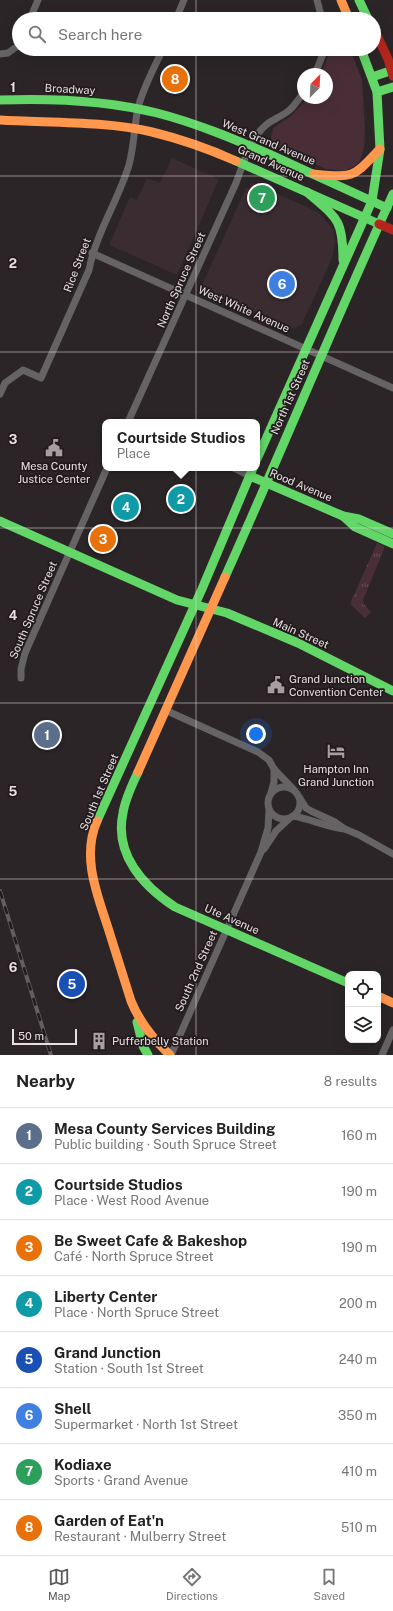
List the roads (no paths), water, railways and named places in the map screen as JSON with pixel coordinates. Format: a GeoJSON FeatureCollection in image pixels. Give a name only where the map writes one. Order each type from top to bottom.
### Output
{"type":"FeatureCollection","features":[{"type":"Feature","properties":{"kind":"main road"},"geometry":{"type":"LineString","coordinates":[[341,0],[346,12]]}},
{"type":"Feature","properties":{"kind":"main road"},"geometry":{"type":"LineString","coordinates":[[359,0],[365,12]]}},
{"type":"Feature","properties":{"kind":"main road"},"geometry":{"type":"LineString","coordinates":[[372,78],[393,72],[381,44]]}},
{"type":"Feature","properties":{"kind":"main road","name":"North 1st Street"},"geometry":{"type":"LineString","coordinates":[[260,452],[372,201],[380,149],[377,92],[364,56]]}},
{"type":"Feature","properties":{"kind":"main road"},"geometry":{"type":"LineString","coordinates":[[377,92],[393,87]]}},
{"type":"Feature","properties":{"kind":"main road","name":"Broadway"},"geometry":{"type":"LineString","coordinates":[[0,100],[83,100],[138,108]]}},
{"type":"Feature","properties":{"kind":"main road","name":"West Grand Avenue"},"geometry":{"type":"LineString","coordinates":[[138,108],[199,125],[314,174],[390,209]]}},
{"type":"Feature","properties":{"kind":"main road"},"geometry":{"type":"LineString","coordinates":[[0,120],[112,126],[135,130]]}},
{"type":"Feature","properties":{"kind":"main road","name":"Grand Avenue"},"geometry":{"type":"LineString","coordinates":[[135,130],[152,132],[194,144],[244,164],[393,230]]}},
{"type":"Feature","properties":{"kind":"main road"},"geometry":{"type":"LineString","coordinates":[[314,174],[336,176],[352,175],[380,149]]}},
{"type":"Feature","properties":{"kind":"main road"},"geometry":{"type":"LineString","coordinates":[[307,192],[334,215],[340,223],[343,238],[342,268]]}},
{"type":"Feature","properties":{"kind":"main road","name":"North 1st Street"},"geometry":{"type":"LineString","coordinates":[[210,609],[267,484],[379,224],[390,209],[393,194]]}},
{"type":"Feature","properties":{"kind":"main road"},"geometry":{"type":"LineString","coordinates":[[195,605],[252,472]]}},
{"type":"Feature","properties":{"kind":"main road","name":"Rood Avenue"},"geometry":{"type":"LineString","coordinates":[[252,472],[267,484],[343,516],[359,519],[393,534]]}},
{"type":"Feature","properties":{"kind":"main road","name":"Rood Avenue"},"geometry":{"type":"LineString","coordinates":[[343,516],[355,527],[393,544]]}},
{"type":"Feature","properties":{"kind":"main road","name":"Main Street"},"geometry":{"type":"LineString","coordinates":[[0,521],[177,600],[227,613],[298,643],[393,691]]}},
{"type":"Feature","properties":{"kind":"main road","name":"South 1st Street"},"geometry":{"type":"LineString","coordinates":[[170,1055],[152,1039],[136,1016],[130,1002],[94,879],[90,861],[90,848],[96,824],[195,605]]}},
{"type":"Feature","properties":{"kind":"main road"},"geometry":{"type":"LineString","coordinates":[[165,710],[210,609]]}},
{"type":"Feature","properties":{"kind":"main road","name":"Ute Avenue"},"geometry":{"type":"LineString","coordinates":[[165,710],[125,800],[121,824],[122,836],[126,853],[134,870],[158,896],[175,907],[345,982]]}},
{"type":"Feature","properties":{"kind":"main road"},"geometry":{"type":"LineString","coordinates":[[381,997],[393,1003]]}},
{"type":"Feature","properties":{"kind":"main road"},"geometry":{"type":"LineString","coordinates":[[136,1016],[140,1036],[148,1055]]}},
{"type":"Feature","properties":{"kind":"street"},"geometry":{"type":"LineString","coordinates":[[33,12],[38,0]]}},
{"type":"Feature","properties":{"kind":"street"},"geometry":{"type":"LineString","coordinates":[[179,12],[184,0]]}},
{"type":"Feature","properties":{"kind":"street"},"geometry":{"type":"LineString","coordinates":[[317,0],[320,12]]}},
{"type":"Feature","properties":{"kind":"street"},"geometry":{"type":"LineString","coordinates":[[0,54],[12,51]]}},
{"type":"Feature","properties":{"kind":"street","name":"Rice Street"},"geometry":{"type":"LineString","coordinates":[[0,394],[5,383],[23,370],[41,378],[89,270],[92,253],[129,166],[138,108],[160,56]]}},
{"type":"Feature","properties":{"kind":"street"},"geometry":{"type":"LineString","coordinates":[[318,68],[323,56]]}},
{"type":"Feature","properties":{"kind":"street","name":"North Spruce Street"},"geometry":{"type":"LineString","coordinates":[[130,419],[251,147],[263,128],[286,113],[297,102]]}},
{"type":"Feature","properties":{"kind":"street","name":"West White Avenue"},"geometry":{"type":"LineString","coordinates":[[92,253],[393,388]]}},
{"type":"Feature","properties":{"kind":"street"},"geometry":{"type":"LineString","coordinates":[[70,552],[106,471]]}},
{"type":"Feature","properties":{"kind":"street","name":"South Spruce Street"},"geometry":{"type":"LineString","coordinates":[[21,678],[21,669],[25,653],[70,552]]}},
{"type":"Feature","properties":{"kind":"street"},"geometry":{"type":"LineString","coordinates":[[165,710],[258,752],[269,760],[274,769],[294,790],[306,808],[393,854]]}},
{"type":"Feature","properties":{"kind":"street"},"geometry":{"type":"LineString","coordinates":[[274,769],[274,782],[268,801],[269,810],[272,814],[284,819],[292,817],[308,819],[332,828],[345,829]]}},
{"type":"Feature","properties":{"kind":"street"},"geometry":{"type":"LineString","coordinates":[[270,794],[274,790],[280,788],[287,787],[294,790]]}},
{"type":"Feature","properties":{"kind":"street"},"geometry":{"type":"LineString","coordinates":[[292,817],[299,807],[298,797]]}},
{"type":"Feature","properties":{"kind":"street","name":"South 2nd Street"},"geometry":{"type":"LineString","coordinates":[[170,1055],[261,852],[268,828],[269,810]]}},
{"type":"Feature","properties":{"kind":"street","name":"South 2nd Street"},"geometry":{"type":"LineString","coordinates":[[261,852],[276,831],[292,817]]}},
{"type":"Feature","properties":{"kind":"street"},"geometry":{"type":"LineString","coordinates":[[382,1055],[393,1030]]}},
{"type":"Feature","properties":{"kind":"railway"},"geometry":{"type":"LineString","coordinates":[[0,891],[51,1055]]}},
{"type":"Feature","properties":{"kind":"place","name":"Garden of Eat'n"},"geometry":{"type":"Point","coordinates":[175,79]}},
{"type":"Feature","properties":{"kind":"place","name":"Kodiaxe"},"geometry":{"type":"Point","coordinates":[262,198]}},
{"type":"Feature","properties":{"kind":"place","name":"Shell"},"geometry":{"type":"Point","coordinates":[282,284]}},
{"type":"Feature","properties":{"kind":"place","name":"Mesa County Justice Center"},"geometry":{"type":"Point","coordinates":[54,448]}},
{"type":"Feature","properties":{"kind":"place","name":"Courtside Studios"},"geometry":{"type":"Point","coordinates":[181,499]}},
{"type":"Feature","properties":{"kind":"place","name":"Liberty Center"},"geometry":{"type":"Point","coordinates":[126,507]}},
{"type":"Feature","properties":{"kind":"place","name":"Be Sweet Cafe & Bakeshop"},"geometry":{"type":"Point","coordinates":[103,539]}},
{"type":"Feature","properties":{"kind":"place","name":"Grand Junction Convention Center"},"geometry":{"type":"Point","coordinates":[276,685]}},
{"type":"Feature","properties":{"kind":"place","name":"Mesa County Services Building"},"geometry":{"type":"Point","coordinates":[47,735]}},
{"type":"Feature","properties":{"kind":"place","name":"Hampton Inn Grand Junction"},"geometry":{"type":"Point","coordinates":[336,751]}},
{"type":"Feature","properties":{"kind":"place","name":"Grand Junction"},"geometry":{"type":"Point","coordinates":[72,984]}},
{"type":"Feature","properties":{"kind":"place","name":"Pufferbelly Station"},"geometry":{"type":"Point","coordinates":[99,1041]}}]}
